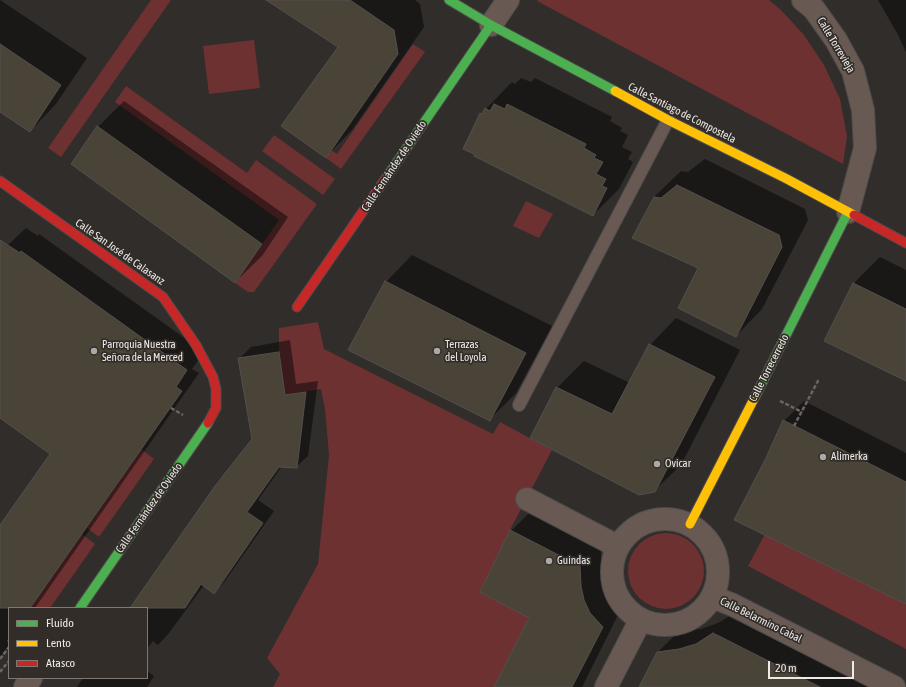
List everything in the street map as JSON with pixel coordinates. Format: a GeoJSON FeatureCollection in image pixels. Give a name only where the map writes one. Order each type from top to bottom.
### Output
{"type":"FeatureCollection","features":[{"type":"Feature","properties":{"kind":"street","name":"Calle Santiago de Compostela"},"geometry":{"type":"LineString","coordinates":[[449,0],[668,120],[784,178],[906,243]]}},
{"type":"Feature","properties":{"kind":"street"},"geometry":{"type":"LineString","coordinates":[[491,24],[508,0]]}},
{"type":"Feature","properties":{"kind":"street","name":"Calle Torrevieja"},"geometry":{"type":"LineString","coordinates":[[803,0],[814,9],[836,40],[853,71],[863,110],[866,148],[848,212]]}},
{"type":"Feature","properties":{"kind":"street","name":"Calle Fernández de Oviedo"},"geometry":{"type":"LineString","coordinates":[[297,307],[491,24]]}},
{"type":"Feature","properties":{"kind":"street","name":"Calle San José de Calasanz"},"geometry":{"type":"LineString","coordinates":[[0,181],[163,297],[196,345],[208,366],[216,390],[216,408]]}},
{"type":"Feature","properties":{"kind":"street","name":"Calle Torrecerredo"},"geometry":{"type":"LineString","coordinates":[[690,524],[848,212]]}},
{"type":"Feature","properties":{"kind":"street","name":"Calle Fernández de Oviedo"},"geometry":{"type":"LineString","coordinates":[[81,607],[210,420],[216,408]]}},
{"type":"Feature","properties":{"kind":"street"},"geometry":{"type":"LineString","coordinates":[[527,499],[617,546]]}},
{"type":"Feature","properties":{"kind":"street"},"geometry":{"type":"LineString","coordinates":[[658,519],[674,519],[690,524],[704,534],[713,548],[718,564],[718,581],[713,597],[703,610],[689,620],[673,625],[656,625],[640,620],[627,610],[617,596],[615,590],[612,579],[612,563],[617,546],[632,530],[641,524],[658,519]]}},
{"type":"Feature","properties":{"kind":"street","name":"Calle Belarmino Cabal"},"geometry":{"type":"LineString","coordinates":[[713,597],[732,605],[894,687]]}},
{"type":"Feature","properties":{"kind":"street"},"geometry":{"type":"LineString","coordinates":[[606,687],[640,620]]}},
{"type":"Feature","properties":{"kind":"lane"},"geometry":{"type":"LineString","coordinates":[[519,405],[668,120]]}},
{"type":"Feature","properties":{"kind":"path"},"geometry":{"type":"LineString","coordinates":[[794,426],[819,380]]}},
{"type":"Feature","properties":{"kind":"path"},"geometry":{"type":"LineString","coordinates":[[780,401],[802,412]]}},
{"type":"Feature","properties":{"kind":"path"},"geometry":{"type":"LineString","coordinates":[[171,408],[185,417]]}},
{"type":"Feature","properties":{"kind":"path"},"geometry":{"type":"LineString","coordinates":[[0,659],[8,648]]}},
{"type":"Feature","properties":{"kind":"path"},"geometry":{"type":"LineString","coordinates":[[0,672],[8,662]]}},
{"type":"Feature","properties":{"kind":"shaded area"},"geometry":{"type":"Polygon","coordinates":[[[151,0],[171,0],[61,157],[48,148],[151,0]]]}},
{"type":"Feature","properties":{"kind":"shaded area"},"geometry":{"type":"Polygon","coordinates":[[[769,0],[781,10],[804,35],[824,65],[840,99],[847,136],[843,164],[537,1],[769,0]]]}},
{"type":"Feature","properties":{"kind":"shaded area"},"geometry":{"type":"Polygon","coordinates":[[[254,40],[260,88],[209,94],[203,46],[254,40]]]}},
{"type":"Feature","properties":{"kind":"shaded area"},"geometry":{"type":"Polygon","coordinates":[[[413,44],[425,52],[341,169],[326,158],[331,150],[337,154],[413,44]]]}},
{"type":"Feature","properties":{"kind":"shaded area"},"geometry":{"type":"Polygon","coordinates":[[[126,86],[247,173],[256,160],[317,204],[254,292],[248,292],[235,283],[279,220],[115,102],[126,86]]]}},
{"type":"Feature","properties":{"kind":"shaded area"},"geometry":{"type":"Polygon","coordinates":[[[274,135],[335,179],[323,195],[262,151],[274,135]]]}},
{"type":"Feature","properties":{"kind":"shaded area"},"geometry":{"type":"Polygon","coordinates":[[[526,201],[553,214],[539,238],[513,226],[526,201]]]}},
{"type":"Feature","properties":{"kind":"shaded area"},"geometry":{"type":"Polygon","coordinates":[[[318,322],[324,349],[493,434],[500,422],[552,450],[510,530],[480,592],[529,618],[494,687],[273,687],[280,674],[267,658],[318,564],[329,455],[325,409],[321,389],[285,395],[279,352],[279,328],[318,322]]]}},
{"type":"Feature","properties":{"kind":"shaded area"},"geometry":{"type":"Polygon","coordinates":[[[141,449],[154,459],[99,537],[87,528],[141,449]]]}},
{"type":"Feature","properties":{"kind":"shaded area"},"geometry":{"type":"Polygon","coordinates":[[[666,533],[681,536],[693,544],[701,556],[704,571],[701,586],[693,598],[681,606],[666,609],[651,606],[639,598],[631,586],[628,571],[631,556],[639,544],[651,536],[666,533]]]}},
{"type":"Feature","properties":{"kind":"shaded area"},"geometry":{"type":"Polygon","coordinates":[[[82,534],[95,544],[51,607],[31,607],[82,534]]]}},
{"type":"Feature","properties":{"kind":"shaded area"},"geometry":{"type":"Polygon","coordinates":[[[765,534],[906,604],[906,649],[748,566],[765,534]]]}},
{"type":"Feature","properties":{"kind":"building"},"geometry":{"type":"Polygon","coordinates":[[[266,0],[350,0],[394,30],[398,54],[326,158],[281,126],[338,47],[266,0]]]}},
{"type":"Feature","properties":{"kind":"building"},"geometry":{"type":"Polygon","coordinates":[[[0,44],[61,85],[30,132],[0,112],[0,44]]]}},
{"type":"Feature","properties":{"kind":"building"},"geometry":{"type":"Polygon","coordinates":[[[494,104],[505,109],[507,104],[586,144],[584,148],[596,155],[594,158],[603,162],[596,174],[606,179],[602,186],[607,188],[593,216],[463,149],[480,113],[482,114],[485,108],[490,111],[494,104]]]}},
{"type":"Feature","properties":{"kind":"building"},"geometry":{"type":"Polygon","coordinates":[[[97,126],[262,244],[235,283],[71,164],[97,126]]]}},
{"type":"Feature","properties":{"kind":"building"},"geometry":{"type":"Polygon","coordinates":[[[677,185],[779,235],[782,247],[736,337],[678,308],[698,268],[632,238],[654,197],[661,198],[677,185]]]}},
{"type":"Feature","properties":{"kind":"building"},"geometry":{"type":"Polygon","coordinates":[[[0,240],[20,253],[21,251],[187,370],[176,387],[182,391],[31,607],[0,608],[0,525],[50,454],[0,418],[0,240]]]}},
{"type":"Feature","properties":{"kind":"building","name":"Terrazas del Loyola"},"geometry":{"type":"Polygon","coordinates":[[[385,281],[526,353],[490,421],[348,350],[385,281]]]}},
{"type":"Feature","properties":{"kind":"building"},"geometry":{"type":"Polygon","coordinates":[[[853,283],[906,309],[906,381],[824,341],[853,283]]]}},
{"type":"Feature","properties":{"kind":"building"},"geometry":{"type":"Polygon","coordinates":[[[649,344],[715,377],[655,492],[639,495],[530,438],[556,387],[612,414],[649,344]]]}},
{"type":"Feature","properties":{"kind":"building"},"geometry":{"type":"Polygon","coordinates":[[[279,352],[285,395],[306,392],[297,468],[279,467],[247,512],[263,523],[214,594],[201,584],[185,608],[131,607],[215,486],[252,439],[238,358],[279,352]]]}},
{"type":"Feature","properties":{"kind":"building"},"geometry":{"type":"Polygon","coordinates":[[[783,420],[906,482],[906,604],[734,520],[766,458],[783,420]]]}},
{"type":"Feature","properties":{"kind":"building"},"geometry":{"type":"Polygon","coordinates":[[[510,530],[580,566],[581,586],[584,600],[590,613],[603,627],[572,687],[494,687],[529,618],[480,592],[510,530]]]}},
{"type":"Feature","properties":{"kind":"building"},"geometry":{"type":"Polygon","coordinates":[[[713,633],[820,687],[639,687],[657,652],[679,649],[696,644],[713,633]]]}},
{"type":"Feature","properties":{"kind":"traffic: fast"},"geometry":{"type":"LineString","coordinates":[[449,0],[491,25],[615,91]]}},
{"type":"Feature","properties":{"kind":"traffic: fast"},"geometry":{"type":"LineString","coordinates":[[388,175],[491,25]]}},
{"type":"Feature","properties":{"kind":"traffic: fast"},"geometry":{"type":"LineString","coordinates":[[759,389],[848,212]]}},
{"type":"Feature","properties":{"kind":"traffic: fast"},"geometry":{"type":"LineString","coordinates":[[81,607],[208,423]]}},
{"type":"Feature","properties":{"kind":"traffic: slow"},"geometry":{"type":"LineString","coordinates":[[615,91],[668,120],[785,178],[854,215]]}},
{"type":"Feature","properties":{"kind":"traffic: slow"},"geometry":{"type":"LineString","coordinates":[[690,524],[759,389]]}},
{"type":"Feature","properties":{"kind":"traffic: jam"},"geometry":{"type":"LineString","coordinates":[[297,307],[388,175]]}},
{"type":"Feature","properties":{"kind":"traffic: jam"},"geometry":{"type":"LineString","coordinates":[[0,181],[163,297],[196,345],[213,377],[216,389],[216,408],[208,423]]}},
{"type":"Feature","properties":{"kind":"traffic: jam"},"geometry":{"type":"LineString","coordinates":[[854,215],[906,243]]}},
{"type":"Feature","properties":{"kind":"place","name":"Parroquia Nuestra Señora de la Merced"},"geometry":{"type":"Point","coordinates":[94,351]}},
{"type":"Feature","properties":{"kind":"place","name":"Terrazas del Loyola"},"geometry":{"type":"Point","coordinates":[437,351]}},
{"type":"Feature","properties":{"kind":"place","name":"Alimerka"},"geometry":{"type":"Point","coordinates":[823,457]}},
{"type":"Feature","properties":{"kind":"place","name":"Ovicar"},"geometry":{"type":"Point","coordinates":[657,464]}},
{"type":"Feature","properties":{"kind":"place","name":"Guindas"},"geometry":{"type":"Point","coordinates":[549,561]}}]}
